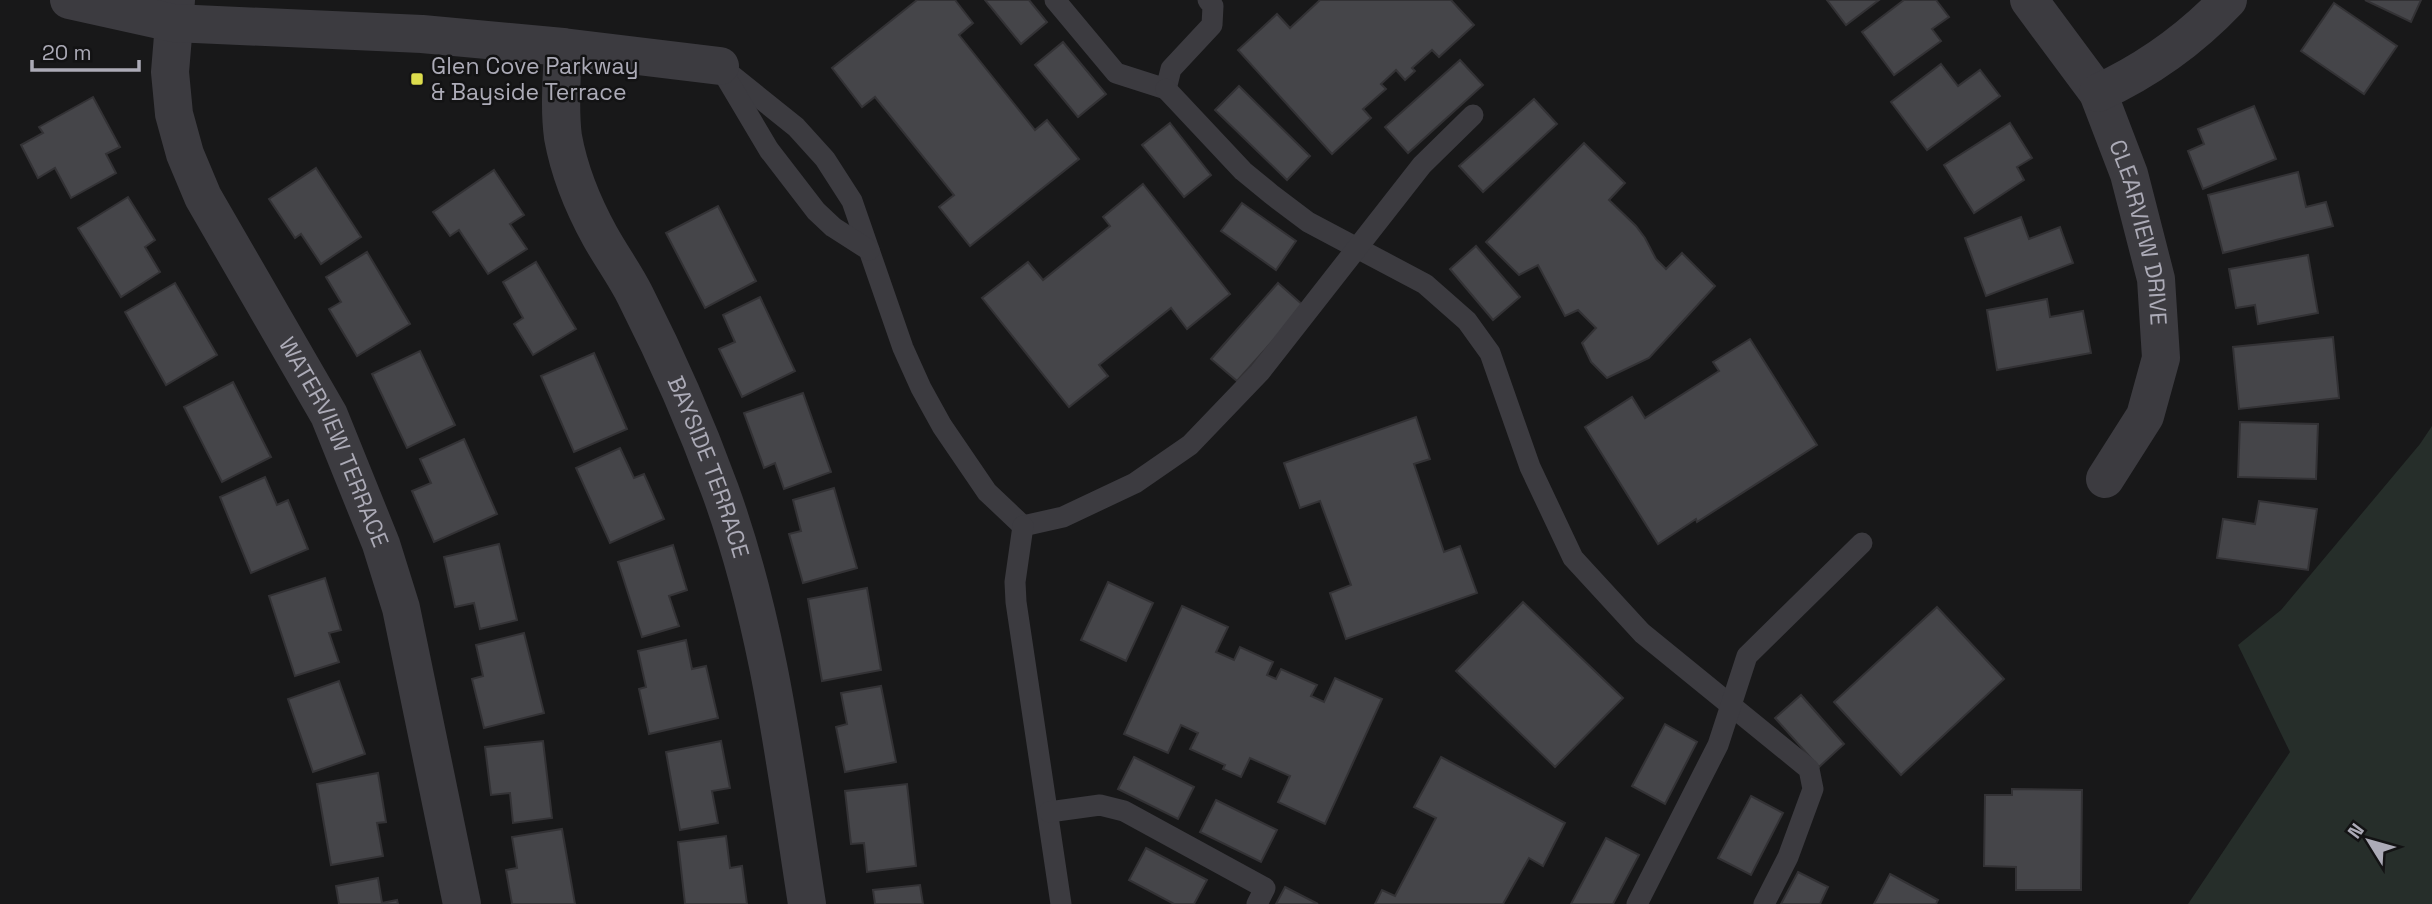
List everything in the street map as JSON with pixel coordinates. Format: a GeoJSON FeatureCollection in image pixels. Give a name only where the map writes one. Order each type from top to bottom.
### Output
{"type":"FeatureCollection","features":[{"type":"Feature","properties":{"kind":"street"},"geometry":{"type":"LineString","coordinates":[[69,0],[563,47],[720,66]]}},
{"type":"Feature","properties":{"kind":"street","name":"CLEARVIEW DRIVE"},"geometry":{"type":"LineString","coordinates":[[2029,0],[2098,93],[2129,174],[2156,279],[2161,358],[2145,416],[2105,478]]}},
{"type":"Feature","properties":{"kind":"street"},"geometry":{"type":"LineString","coordinates":[[2098,93],[2137,75],[2183,43],[2228,0]]}},
{"type":"Feature","properties":{"kind":"street","name":"WATERVIEW TERRACE"},"geometry":{"type":"LineString","coordinates":[[175,12],[170,72],[174,114],[185,154],[203,197],[329,415],[381,544],[401,608],[462,904]]}},
{"type":"Feature","properties":{"kind":"street","name":"BAYSIDE TERRACE"},"geometry":{"type":"LineString","coordinates":[[563,47],[561,105],[564,138],[582,196],[599,235],[633,291],[657,340],[720,489],[754,594],[771,670],[807,904]]}},
{"type":"Feature","properties":{"kind":"lane"},"geometry":{"type":"LineString","coordinates":[[1055,0],[1116,73],[1166,89],[1252,178],[1308,222],[1425,284],[1467,321],[1490,353],[1530,467],[1573,558],[1642,633],[1810,769],[1813,789],[1788,858],[1763,904]]}},
{"type":"Feature","properties":{"kind":"lane"},"geometry":{"type":"LineString","coordinates":[[1166,89],[1171,69],[1212,25],[1213,6],[1208,0]]}},
{"type":"Feature","properties":{"kind":"lane"},"geometry":{"type":"LineString","coordinates":[[720,66],[768,150],[816,211],[833,227],[869,250]]}},
{"type":"Feature","properties":{"kind":"lane"},"geometry":{"type":"LineString","coordinates":[[720,66],[796,127],[825,159],[852,201],[903,348],[926,398],[987,492],[1023,526]]}},
{"type":"Feature","properties":{"kind":"lane"},"geometry":{"type":"LineString","coordinates":[[1023,526],[1063,517],[1135,483],[1191,445],[1260,372],[1422,165],[1474,115]]}},
{"type":"Feature","properties":{"kind":"lane"},"geometry":{"type":"LineString","coordinates":[[1023,526],[1015,582],[1016,602],[1061,904]]}},
{"type":"Feature","properties":{"kind":"lane"},"geometry":{"type":"LineString","coordinates":[[1637,904],[1718,745],[1747,656],[1862,543]]}},
{"type":"Feature","properties":{"kind":"lane"},"geometry":{"type":"LineString","coordinates":[[1049,813],[1100,805],[1124,811],[1265,888],[1257,904]]}},
{"type":"Feature","properties":{"kind":"shaded area"},"geometry":{"type":"Polygon","coordinates":[[[2432,426],[2432,904],[2188,904],[2290,752],[2238,645],[2281,610],[2420,444],[2432,426]]]}},
{"type":"Feature","properties":{"kind":"building"},"geometry":{"type":"Polygon","coordinates":[[[917,0],[955,0],[973,23],[959,35],[1035,130],[1047,120],[1079,159],[970,246],[939,207],[954,195],[875,97],[862,107],[832,68],[917,0]]]}},
{"type":"Feature","properties":{"kind":"building"},"geometry":{"type":"Polygon","coordinates":[[[985,0],[1029,0],[1047,22],[1021,44],[985,0]]]}},
{"type":"Feature","properties":{"kind":"building"},"geometry":{"type":"Polygon","coordinates":[[[1320,0],[1451,0],[1474,25],[1439,57],[1432,50],[1412,68],[1415,71],[1405,80],[1396,70],[1381,84],[1386,89],[1363,109],[1371,118],[1332,154],[1238,50],[1277,14],[1290,28],[1320,0]]]}},
{"type":"Feature","properties":{"kind":"building"},"geometry":{"type":"Polygon","coordinates":[[[1827,0],[1879,0],[1846,25],[1827,0]]]}},
{"type":"Feature","properties":{"kind":"building"},"geometry":{"type":"Polygon","coordinates":[[[1904,0],[1936,0],[1949,17],[1932,29],[1941,41],[1894,75],[1862,32],[1904,0]]]}},
{"type":"Feature","properties":{"kind":"building"},"geometry":{"type":"Polygon","coordinates":[[[2365,0],[2421,0],[2411,22],[2365,0]]]}},
{"type":"Feature","properties":{"kind":"building"},"geometry":{"type":"Polygon","coordinates":[[[2334,3],[2397,46],[2364,94],[2301,51],[2334,3]]]}},
{"type":"Feature","properties":{"kind":"building"},"geometry":{"type":"Polygon","coordinates":[[[1063,42],[1106,94],[1078,117],[1035,65],[1063,42]]]}},
{"type":"Feature","properties":{"kind":"building"},"geometry":{"type":"Polygon","coordinates":[[[1460,60],[1483,85],[1408,153],[1385,127],[1460,60]]]}},
{"type":"Feature","properties":{"kind":"building"},"geometry":{"type":"Polygon","coordinates":[[[1941,64],[1958,86],[1980,70],[2000,96],[1927,150],[1891,102],[1941,64]]]}},
{"type":"Feature","properties":{"kind":"building"},"geometry":{"type":"Polygon","coordinates":[[[1239,86],[1310,156],[1287,180],[1215,110],[1239,86]]]}},
{"type":"Feature","properties":{"kind":"building"},"geometry":{"type":"Polygon","coordinates":[[[93,97],[120,147],[106,154],[116,173],[71,198],[55,168],[38,178],[21,145],[43,133],[39,127],[93,97]]]}},
{"type":"Feature","properties":{"kind":"building"},"geometry":{"type":"Polygon","coordinates":[[[1534,99],[1557,124],[1483,192],[1459,166],[1534,99]]]}},
{"type":"Feature","properties":{"kind":"building"},"geometry":{"type":"Polygon","coordinates":[[[2254,106],[2276,159],[2203,189],[2188,151],[2204,144],[2198,129],[2254,106]]]}},
{"type":"Feature","properties":{"kind":"building"},"geometry":{"type":"Polygon","coordinates":[[[1170,123],[1211,175],[1184,197],[1142,145],[1170,123]]]}},
{"type":"Feature","properties":{"kind":"building"},"geometry":{"type":"Polygon","coordinates":[[[2010,123],[2032,158],[2017,167],[2024,180],[1974,213],[1944,165],[2010,123]]]}},
{"type":"Feature","properties":{"kind":"building"},"geometry":{"type":"Polygon","coordinates":[[[1584,143],[1625,183],[1609,200],[1636,226],[1656,259],[1666,269],[1682,253],[1715,286],[1649,358],[1607,378],[1591,362],[1582,343],[1596,328],[1578,310],[1565,316],[1538,265],[1519,275],[1486,242],[1584,143]]]}},
{"type":"Feature","properties":{"kind":"building"},"geometry":{"type":"Polygon","coordinates":[[[316,168],[361,237],[321,264],[301,234],[295,238],[269,199],[316,168]]]}},
{"type":"Feature","properties":{"kind":"building"},"geometry":{"type":"Polygon","coordinates":[[[494,170],[524,215],[510,224],[527,249],[488,274],[459,230],[450,236],[433,212],[494,170]]]}},
{"type":"Feature","properties":{"kind":"building"},"geometry":{"type":"Polygon","coordinates":[[[2298,172],[2306,207],[2326,202],[2333,226],[2223,253],[2208,195],[2298,172]]]}},
{"type":"Feature","properties":{"kind":"building"},"geometry":{"type":"Polygon","coordinates":[[[1143,184],[1230,294],[1187,329],[1171,308],[1099,365],[1108,376],[1069,407],[982,298],[1028,262],[1043,280],[1110,226],[1103,217],[1143,184]]]}},
{"type":"Feature","properties":{"kind":"building"},"geometry":{"type":"Polygon","coordinates":[[[128,197],[155,240],[145,247],[160,272],[121,297],[78,228],[128,197]]]}},
{"type":"Feature","properties":{"kind":"building"},"geometry":{"type":"Polygon","coordinates":[[[1242,203],[1296,241],[1276,270],[1221,231],[1242,203]]]}},
{"type":"Feature","properties":{"kind":"building"},"geometry":{"type":"Polygon","coordinates":[[[718,206],[756,281],[705,308],[666,233],[718,206]]]}},
{"type":"Feature","properties":{"kind":"building"},"geometry":{"type":"Polygon","coordinates":[[[2021,217],[2029,239],[2060,227],[2073,263],[1986,296],[1965,238],[2021,217]]]}},
{"type":"Feature","properties":{"kind":"building"},"geometry":{"type":"Polygon","coordinates":[[[1476,246],[1520,297],[1493,320],[1450,269],[1476,246]]]}},
{"type":"Feature","properties":{"kind":"building"},"geometry":{"type":"Polygon","coordinates":[[[367,252],[410,324],[357,356],[329,309],[341,302],[326,277],[367,252]]]}},
{"type":"Feature","properties":{"kind":"building"},"geometry":{"type":"Polygon","coordinates":[[[2308,255],[2318,313],[2258,324],[2255,305],[2236,308],[2229,269],[2308,255]]]}},
{"type":"Feature","properties":{"kind":"building"},"geometry":{"type":"Polygon","coordinates":[[[536,262],[576,329],[533,355],[514,324],[523,318],[503,282],[536,262]]]}},
{"type":"Feature","properties":{"kind":"building"},"geometry":{"type":"Polygon","coordinates":[[[175,283],[217,355],[166,385],[125,312],[175,283]]]}},
{"type":"Feature","properties":{"kind":"building"},"geometry":{"type":"Polygon","coordinates":[[[1278,283],[1304,306],[1237,381],[1211,359],[1278,283]]]}},
{"type":"Feature","properties":{"kind":"building"},"geometry":{"type":"Polygon","coordinates":[[[760,297],[795,371],[742,397],[719,349],[735,342],[723,315],[760,297]]]}},
{"type":"Feature","properties":{"kind":"building"},"geometry":{"type":"Polygon","coordinates":[[[2047,299],[2050,317],[2083,311],[2091,353],[1997,370],[1987,310],[2047,299]]]}},
{"type":"Feature","properties":{"kind":"building"},"geometry":{"type":"Polygon","coordinates":[[[2333,337],[2339,398],[2239,409],[2233,347],[2333,337]]]}},
{"type":"Feature","properties":{"kind":"building"},"geometry":{"type":"Polygon","coordinates":[[[1750,339],[1817,445],[1658,544],[1585,427],[1632,397],[1645,418],[1719,371],[1713,362],[1750,339]]]}},
{"type":"Feature","properties":{"kind":"building"},"geometry":{"type":"Polygon","coordinates":[[[420,351],[455,425],[407,448],[372,374],[420,351]]]}},
{"type":"Feature","properties":{"kind":"building"},"geometry":{"type":"Polygon","coordinates":[[[594,353],[627,429],[574,452],[541,376],[594,353]]]}},
{"type":"Feature","properties":{"kind":"building"},"geometry":{"type":"Polygon","coordinates":[[[233,382],[271,457],[222,482],[184,407],[233,382]]]}},
{"type":"Feature","properties":{"kind":"building"},"geometry":{"type":"Polygon","coordinates":[[[803,393],[831,472],[784,489],[775,463],[764,468],[744,413],[803,393]]]}},
{"type":"Feature","properties":{"kind":"building"},"geometry":{"type":"Polygon","coordinates":[[[1416,417],[1430,459],[1414,464],[1444,552],[1460,546],[1477,593],[1346,639],[1330,593],[1351,585],[1320,501],[1300,508],[1284,463],[1416,417]]]}},
{"type":"Feature","properties":{"kind":"building"},"geometry":{"type":"Polygon","coordinates":[[[2240,422],[2318,424],[2316,479],[2238,477],[2240,422]]]}},
{"type":"Feature","properties":{"kind":"building"},"geometry":{"type":"Polygon","coordinates":[[[464,439],[497,514],[434,542],[412,491],[431,483],[420,459],[464,439]]]}},
{"type":"Feature","properties":{"kind":"building"},"geometry":{"type":"Polygon","coordinates":[[[620,448],[634,478],[644,474],[664,519],[610,543],[576,468],[620,448]]]}},
{"type":"Feature","properties":{"kind":"building"},"geometry":{"type":"Polygon","coordinates":[[[265,477],[277,505],[288,500],[308,549],[251,573],[220,497],[265,477]]]}},
{"type":"Feature","properties":{"kind":"building"},"geometry":{"type":"Polygon","coordinates":[[[834,488],[857,568],[803,583],[789,534],[801,531],[793,500],[834,488]]]}},
{"type":"Feature","properties":{"kind":"building"},"geometry":{"type":"Polygon","coordinates":[[[2259,501],[2317,509],[2308,570],[2217,558],[2223,519],[2255,524],[2259,501]]]}},
{"type":"Feature","properties":{"kind":"building"},"geometry":{"type":"Polygon","coordinates":[[[499,544],[517,620],[480,629],[474,603],[455,607],[444,557],[499,544]]]}},
{"type":"Feature","properties":{"kind":"building"},"geometry":{"type":"Polygon","coordinates":[[[673,545],[687,590],[669,596],[679,626],[642,637],[618,562],[673,545]]]}},
{"type":"Feature","properties":{"kind":"building"},"geometry":{"type":"Polygon","coordinates":[[[325,578],[341,630],[329,633],[339,662],[295,676],[269,596],[325,578]]]}},
{"type":"Feature","properties":{"kind":"building"},"geometry":{"type":"Polygon","coordinates":[[[1108,582],[1153,603],[1126,661],[1081,640],[1108,582]]]}},
{"type":"Feature","properties":{"kind":"building"},"geometry":{"type":"Polygon","coordinates":[[[867,588],[881,670],[822,681],[808,599],[867,588]]]}},
{"type":"Feature","properties":{"kind":"building"},"geometry":{"type":"Polygon","coordinates":[[[1523,602],[1623,698],[1555,767],[1456,671],[1523,602]]]}},
{"type":"Feature","properties":{"kind":"building"},"geometry":{"type":"Polygon","coordinates":[[[1182,606],[1228,627],[1216,652],[1234,660],[1240,647],[1273,662],[1267,675],[1276,679],[1281,669],[1317,685],[1311,696],[1324,702],[1335,678],[1382,699],[1325,824],[1278,802],[1290,776],[1250,758],[1241,777],[1223,769],[1225,765],[1190,749],[1198,733],[1181,725],[1168,753],[1124,734],[1182,606]]]}},
{"type":"Feature","properties":{"kind":"building"},"geometry":{"type":"Polygon","coordinates":[[[1937,607],[2004,679],[1901,775],[1834,702],[1937,607]]]}},
{"type":"Feature","properties":{"kind":"building"},"geometry":{"type":"Polygon","coordinates":[[[524,633],[544,713],[484,728],[472,679],[483,676],[476,645],[524,633]]]}},
{"type":"Feature","properties":{"kind":"building"},"geometry":{"type":"Polygon","coordinates":[[[686,640],[692,669],[706,666],[718,718],[649,734],[639,689],[646,687],[638,651],[686,640]]]}},
{"type":"Feature","properties":{"kind":"building"},"geometry":{"type":"Polygon","coordinates":[[[339,681],[365,754],[313,772],[288,699],[339,681]]]}},
{"type":"Feature","properties":{"kind":"building"},"geometry":{"type":"Polygon","coordinates":[[[881,686],[896,762],[845,772],[836,727],[847,724],[841,693],[881,686]]]}},
{"type":"Feature","properties":{"kind":"building"},"geometry":{"type":"Polygon","coordinates":[[[1801,695],[1844,744],[1819,767],[1775,718],[1801,695]]]}},
{"type":"Feature","properties":{"kind":"building"},"geometry":{"type":"Polygon","coordinates":[[[1665,724],[1697,742],[1665,804],[1632,786],[1665,724]]]}},
{"type":"Feature","properties":{"kind":"building"},"geometry":{"type":"Polygon","coordinates":[[[543,741],[552,818],[513,823],[510,793],[491,795],[485,747],[543,741]]]}},
{"type":"Feature","properties":{"kind":"building"},"geometry":{"type":"Polygon","coordinates":[[[721,741],[730,788],[712,791],[718,823],[680,830],[666,752],[721,741]]]}},
{"type":"Feature","properties":{"kind":"building"},"geometry":{"type":"Polygon","coordinates":[[[1134,757],[1194,787],[1178,819],[1118,789],[1134,757]]]}},
{"type":"Feature","properties":{"kind":"building"},"geometry":{"type":"Polygon","coordinates":[[[1441,757],[1565,823],[1543,866],[1529,858],[1503,904],[1375,904],[1382,890],[1395,896],[1436,818],[1414,807],[1441,757]]]}},
{"type":"Feature","properties":{"kind":"building"},"geometry":{"type":"Polygon","coordinates":[[[378,773],[386,822],[377,823],[383,856],[331,865],[317,784],[378,773]]]}},
{"type":"Feature","properties":{"kind":"building"},"geometry":{"type":"Polygon","coordinates":[[[907,784],[916,866],[867,872],[864,843],[851,844],[845,791],[907,784]]]}},
{"type":"Feature","properties":{"kind":"building"},"geometry":{"type":"Polygon","coordinates":[[[2012,789],[2082,790],[2081,890],[2016,890],[2016,867],[1984,866],[1985,795],[2012,795],[2012,789]]]}},
{"type":"Feature","properties":{"kind":"building"},"geometry":{"type":"Polygon","coordinates":[[[1751,796],[1783,813],[1751,875],[1718,858],[1751,796]]]}},
{"type":"Feature","properties":{"kind":"building"},"geometry":{"type":"Polygon","coordinates":[[[1216,800],[1277,830],[1261,862],[1200,832],[1216,800]]]}},
{"type":"Feature","properties":{"kind":"building"},"geometry":{"type":"Polygon","coordinates":[[[562,829],[575,904],[512,904],[506,870],[517,868],[512,837],[562,829]]]}},
{"type":"Feature","properties":{"kind":"building"},"geometry":{"type":"Polygon","coordinates":[[[726,836],[730,868],[742,866],[747,904],[685,904],[678,842],[726,836]]]}},
{"type":"Feature","properties":{"kind":"building"},"geometry":{"type":"Polygon","coordinates":[[[1606,838],[1639,855],[1613,904],[1571,904],[1606,838]]]}},
{"type":"Feature","properties":{"kind":"building"},"geometry":{"type":"Polygon","coordinates":[[[1146,848],[1207,880],[1194,904],[1174,904],[1129,880],[1146,848]]]}},
{"type":"Feature","properties":{"kind":"building"},"geometry":{"type":"Polygon","coordinates":[[[1798,872],[1828,887],[1820,904],[1781,904],[1798,872]]]}},
{"type":"Feature","properties":{"kind":"building"},"geometry":{"type":"Polygon","coordinates":[[[1890,874],[1938,900],[1936,904],[1874,904],[1890,874]]]}},
{"type":"Feature","properties":{"kind":"building"},"geometry":{"type":"Polygon","coordinates":[[[378,878],[382,903],[397,900],[398,904],[339,904],[336,886],[378,878]]]}},
{"type":"Feature","properties":{"kind":"building"},"geometry":{"type":"Polygon","coordinates":[[[920,885],[923,904],[875,904],[873,890],[920,885]]]}},
{"type":"Feature","properties":{"kind":"building"},"geometry":{"type":"Polygon","coordinates":[[[1285,887],[1318,904],[1276,904],[1285,887]]]}},
{"type":"Feature","properties":{"kind":"place","name":"Glen Cove Parkway & Bayside Terrace"},"geometry":{"type":"Point","coordinates":[417,79]}}]}
